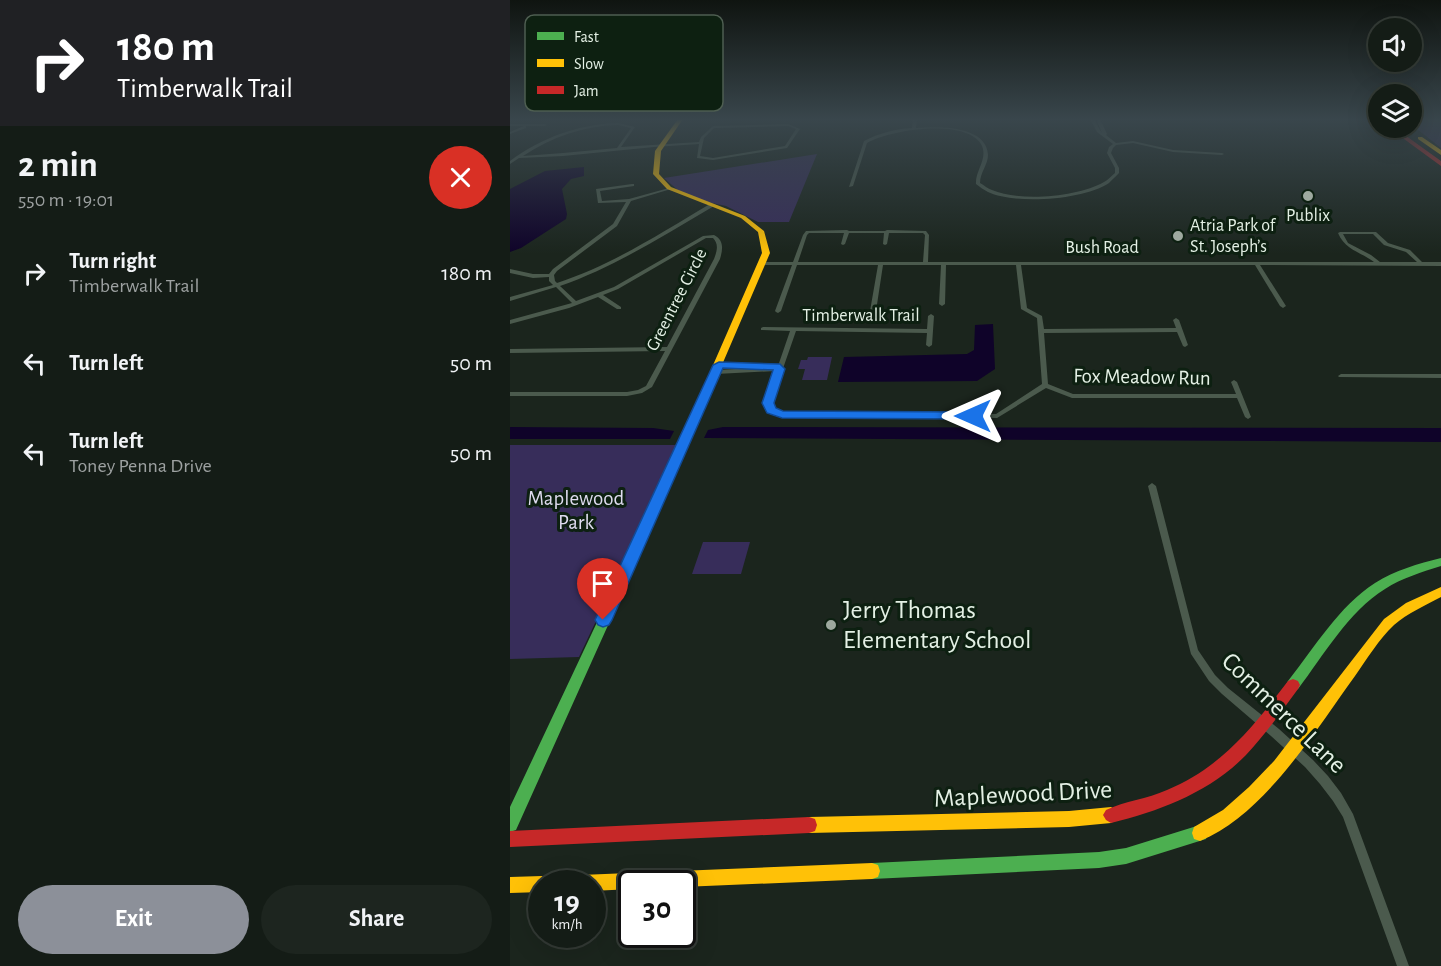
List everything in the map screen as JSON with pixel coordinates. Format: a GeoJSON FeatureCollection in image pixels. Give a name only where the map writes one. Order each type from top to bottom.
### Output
{"type":"FeatureCollection","features":[{"type":"Feature","properties":{"kind":"street"},"geometry":{"type":"LineString","coordinates":[[510,824],[717,368],[766,253],[766,241],[760,229],[742,215],[684,197],[669,189],[660,179],[656,164]]}},
{"type":"Feature","properties":{"kind":"street"},"geometry":{"type":"LineString","coordinates":[[851,186],[858,164]]}},
{"type":"Feature","properties":{"kind":"street"},"geometry":{"type":"LineString","coordinates":[[984,164],[978,177],[978,183],[997,194],[1022,197],[1085,192],[1107,184],[1115,177],[1118,171],[1115,164]]}},
{"type":"Feature","properties":{"kind":"street"},"geometry":{"type":"LineString","coordinates":[[632,185],[598,190],[600,202],[629,200],[669,189]]}},
{"type":"Feature","properties":{"kind":"street"},"geometry":{"type":"LineString","coordinates":[[510,271],[533,276],[551,275],[615,225],[629,200]]}},
{"type":"Feature","properties":{"kind":"street"},"geometry":{"type":"LineString","coordinates":[[510,299],[558,286],[615,262],[712,205]]}},
{"type":"Feature","properties":{"kind":"street"},"geometry":{"type":"LineString","coordinates":[[843,244],[847,231]]}},
{"type":"Feature","properties":{"kind":"street"},"geometry":{"type":"LineString","coordinates":[[885,244],[887,231]]}},
{"type":"Feature","properties":{"kind":"street"},"geometry":{"type":"LineString","coordinates":[[778,311],[808,232],[926,233],[925,263]]}},
{"type":"Feature","properties":{"kind":"street"},"geometry":{"type":"LineString","coordinates":[[1379,264],[1373,256],[1351,248],[1341,238],[1340,233],[1374,233],[1386,244],[1408,251],[1422,264]]}},
{"type":"Feature","properties":{"kind":"street","name":"Greentree Circle"},"geometry":{"type":"LineString","coordinates":[[510,322],[576,304],[599,295],[645,273],[702,238],[716,238],[720,246],[717,259],[649,387],[640,392],[627,394],[510,394]]}},
{"type":"Feature","properties":{"kind":"street","name":"Bush Road"},"geometry":{"type":"LineString","coordinates":[[762,262],[1441,264]]}},
{"type":"Feature","properties":{"kind":"street"},"geometry":{"type":"LineString","coordinates":[[873,311],[881,263]]}},
{"type":"Feature","properties":{"kind":"street"},"geometry":{"type":"LineString","coordinates":[[942,304],[944,263]]}},
{"type":"Feature","properties":{"kind":"street"},"geometry":{"type":"LineString","coordinates":[[1018,263],[1024,309],[1040,316],[1046,385]]}},
{"type":"Feature","properties":{"kind":"street"},"geometry":{"type":"LineString","coordinates":[[1256,263],[1283,306]]}},
{"type":"Feature","properties":{"kind":"street"},"geometry":{"type":"LineString","coordinates":[[551,275],[552,281],[576,304]]}},
{"type":"Feature","properties":{"kind":"street"},"geometry":{"type":"LineString","coordinates":[[599,295],[619,308]]}},
{"type":"Feature","properties":{"kind":"street","name":"Timberwalk Trail"},"geometry":{"type":"LineString","coordinates":[[929,345],[931,316]]}},
{"type":"Feature","properties":{"kind":"street"},"geometry":{"type":"LineString","coordinates":[[1176,320],[1185,345]]}},
{"type":"Feature","properties":{"kind":"street","name":"Timberwalk Trail"},"geometry":{"type":"LineString","coordinates":[[763,329],[930,331]]}},
{"type":"Feature","properties":{"kind":"street","name":"Timberwalk Trail"},"geometry":{"type":"LineString","coordinates":[[793,330],[768,403],[771,411],[782,415],[997,416],[1046,385]]}},
{"type":"Feature","properties":{"kind":"street"},"geometry":{"type":"LineString","coordinates":[[1042,331],[1179,330]]}},
{"type":"Feature","properties":{"kind":"street"},"geometry":{"type":"LineString","coordinates":[[510,351],[670,349]]}},
{"type":"Feature","properties":{"kind":"street"},"geometry":{"type":"LineString","coordinates":[[717,368],[779,369]]}},
{"type":"Feature","properties":{"kind":"street"},"geometry":{"type":"LineString","coordinates":[[1341,376],[1441,376]]}},
{"type":"Feature","properties":{"kind":"street","name":"Fox Meadow Run"},"geometry":{"type":"LineString","coordinates":[[1234,382],[1248,417]]}},
{"type":"Feature","properties":{"kind":"street","name":"Fox Meadow Run"},"geometry":{"type":"LineString","coordinates":[[1046,385],[1072,396],[1239,396]]}},
{"type":"Feature","properties":{"kind":"street","name":"Commerce Lane"},"geometry":{"type":"LineString","coordinates":[[1152,486],[1194,651],[1212,678],[1322,777],[1342,804],[1403,966]]}},
{"type":"Feature","properties":{"kind":"street","name":"Maplewood Drive"},"geometry":{"type":"LineString","coordinates":[[510,839],[862,822],[1043,820],[1104,816],[1138,809],[1188,788],[1230,760],[1263,724],[1359,603],[1392,579],[1412,570],[1441,562]]}},
{"type":"Feature","properties":{"kind":"street"},"geometry":{"type":"LineString","coordinates":[[606,882],[1072,863],[1127,856],[1148,848],[1181,841],[1208,829],[1249,796],[1290,748],[1369,648],[1382,628],[1395,615],[1441,592]]}},
{"type":"Feature","properties":{"kind":"street"},"geometry":{"type":"LineString","coordinates":[[510,885],[528,884]]}},
{"type":"Feature","properties":{"kind":"green space"},"geometry":{"type":"Polygon","coordinates":[[[753,164],[813,164],[789,222],[758,222],[726,206],[698,200],[680,192],[664,178],[753,164]]]}},
{"type":"Feature","properties":{"kind":"green space"},"geometry":{"type":"Polygon","coordinates":[[[808,357],[832,357],[827,380],[802,380],[805,369],[798,369],[801,360],[807,360],[808,357]]]}},
{"type":"Feature","properties":{"kind":"green space","name":"Maplewood Park"},"geometry":{"type":"Polygon","coordinates":[[[510,445],[679,445],[579,657],[510,659],[510,445]]]}},
{"type":"Feature","properties":{"kind":"green space"},"geometry":{"type":"Polygon","coordinates":[[[703,542],[750,542],[741,574],[692,574],[703,542]]]}},
{"type":"Feature","properties":{"kind":"shaded area"},"geometry":{"type":"Polygon","coordinates":[[[584,167],[584,176],[571,179],[562,189],[566,219],[521,248],[510,252],[510,189],[545,171],[584,167]]]}},
{"type":"Feature","properties":{"kind":"shaded area"},"geometry":{"type":"Polygon","coordinates":[[[993,324],[995,369],[977,381],[838,382],[844,357],[967,354],[974,350],[975,325],[993,324]]]}},
{"type":"Feature","properties":{"kind":"shaded area"},"geometry":{"type":"Polygon","coordinates":[[[510,427],[653,428],[674,431],[670,439],[510,439],[510,427]]]}},
{"type":"Feature","properties":{"kind":"shaded area"},"geometry":{"type":"Polygon","coordinates":[[[723,427],[1441,428],[1441,442],[704,438],[708,430],[723,427]]]}},
{"type":"Feature","properties":{"kind":"traffic: fast"},"geometry":{"type":"LineString","coordinates":[[510,824],[653,514]]}},
{"type":"Feature","properties":{"kind":"traffic: fast"},"geometry":{"type":"LineString","coordinates":[[1293,685],[1340,623],[1374,590],[1406,573],[1441,562]]}},
{"type":"Feature","properties":{"kind":"traffic: fast"},"geometry":{"type":"LineString","coordinates":[[872,871],[1099,860],[1126,856],[1200,833]]}},
{"type":"Feature","properties":{"kind":"traffic: slow"},"geometry":{"type":"LineString","coordinates":[[653,514],[766,253],[761,231],[743,217],[669,188],[656,174],[657,164]]}},
{"type":"Feature","properties":{"kind":"traffic: slow"},"geometry":{"type":"LineString","coordinates":[[1200,833],[1228,815],[1255,792],[1279,766],[1388,623],[1410,607],[1441,592]]}},
{"type":"Feature","properties":{"kind":"traffic: slow"},"geometry":{"type":"LineString","coordinates":[[809,825],[1069,819],[1111,815]]}},
{"type":"Feature","properties":{"kind":"traffic: slow"},"geometry":{"type":"LineString","coordinates":[[606,882],[872,871]]}},
{"type":"Feature","properties":{"kind":"traffic: slow"},"geometry":{"type":"LineString","coordinates":[[510,885],[528,884]]}},
{"type":"Feature","properties":{"kind":"traffic: jam"},"geometry":{"type":"LineString","coordinates":[[1111,815],[1143,807],[1175,795],[1204,779],[1231,759],[1248,742],[1293,685]]}},
{"type":"Feature","properties":{"kind":"traffic: jam"},"geometry":{"type":"LineString","coordinates":[[510,839],[809,825]]}},
{"type":"Feature","properties":{"kind":"place","name":"Publix"},"geometry":{"type":"Point","coordinates":[1308,196]}},
{"type":"Feature","properties":{"kind":"place","name":"Atria Park of St. Joseph’s"},"geometry":{"type":"Point","coordinates":[1178,236]}},
{"type":"Feature","properties":{"kind":"place","name":"Jerry Thomas Elementary School"},"geometry":{"type":"Point","coordinates":[831,625]}},
{"type":"Feature","properties":{"kind":"route"},"geometry":{"type":"LineString","coordinates":[[603,620],[719,365],[776,366],[779,369],[768,403],[771,411],[782,415],[973,416]]}}]}
